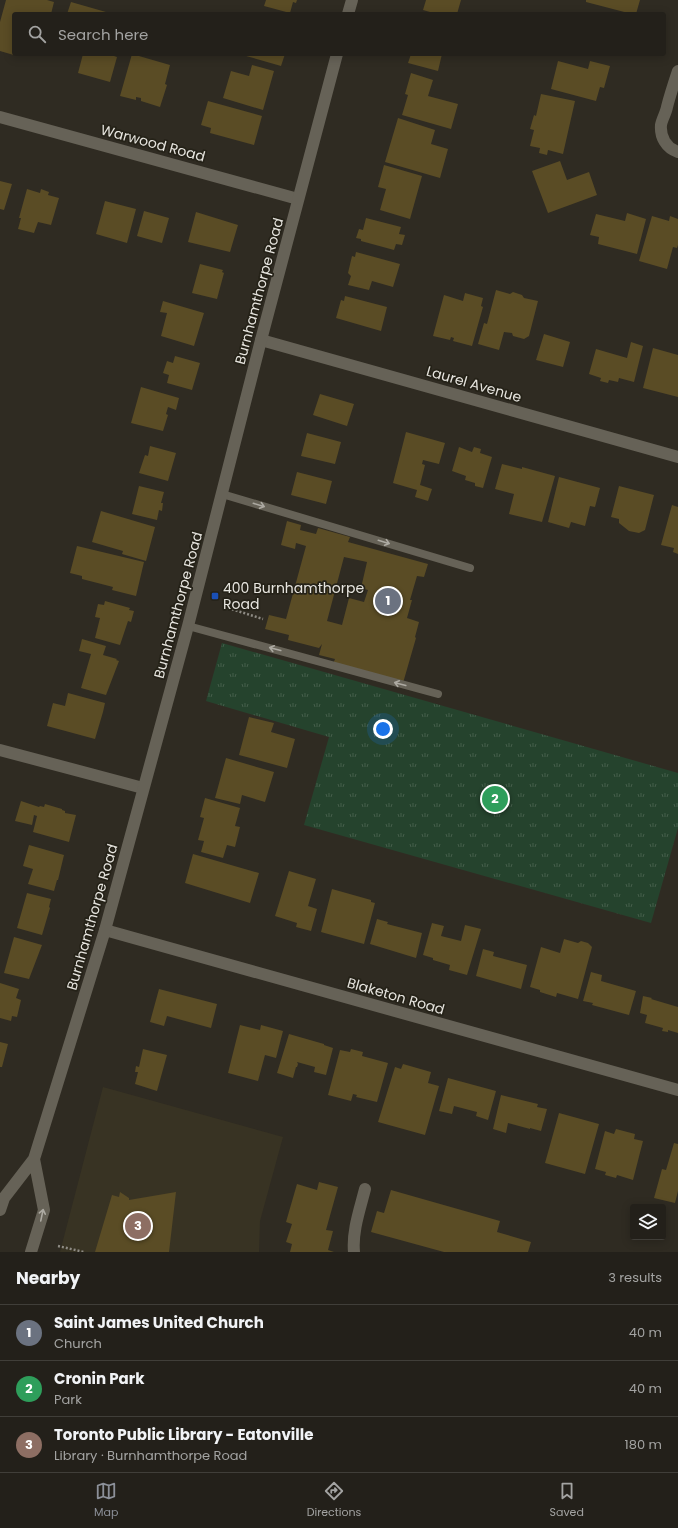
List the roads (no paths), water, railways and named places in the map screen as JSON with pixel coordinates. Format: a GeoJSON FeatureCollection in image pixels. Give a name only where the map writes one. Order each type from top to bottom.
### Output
{"type":"FeatureCollection","features":[{"type":"Feature","properties":{"kind":"street"},"geometry":{"type":"LineString","coordinates":[[349,12],[352,0]]}},
{"type":"Feature","properties":{"kind":"street","name":"Burnhamthorpe Road"},"geometry":{"type":"LineString","coordinates":[[0,1210],[4,1198],[34,1159],[105,930],[188,626],[261,340],[336,56]]}},
{"type":"Feature","properties":{"kind":"street"},"geometry":{"type":"LineString","coordinates":[[678,71],[661,124],[661,134],[665,143],[674,151],[678,152]]}},
{"type":"Feature","properties":{"kind":"street","name":"Warwood Road"},"geometry":{"type":"LineString","coordinates":[[0,117],[298,199]]}},
{"type":"Feature","properties":{"kind":"street","name":"Laurel Avenue"},"geometry":{"type":"LineString","coordinates":[[261,340],[678,457]]}},
{"type":"Feature","properties":{"kind":"street"},"geometry":{"type":"LineString","coordinates":[[0,750],[143,788]]}},
{"type":"Feature","properties":{"kind":"street","name":"Blaketon Road"},"geometry":{"type":"LineString","coordinates":[[105,930],[678,1090]]}},
{"type":"Feature","properties":{"kind":"street","name":"Burnhamthorpe Road"},"geometry":{"type":"LineString","coordinates":[[31,1252],[44,1210],[34,1159]]}},
{"type":"Feature","properties":{"kind":"street"},"geometry":{"type":"LineString","coordinates":[[354,1252],[356,1226],[365,1189]]}},
{"type":"Feature","properties":{"kind":"lane"},"geometry":{"type":"LineString","coordinates":[[222,494],[470,568]]}},
{"type":"Feature","properties":{"kind":"lane"},"geometry":{"type":"LineString","coordinates":[[188,626],[438,694]]}},
{"type":"Feature","properties":{"kind":"place","name":"400 Burnhamthorpe Road"},"geometry":{"type":"Point","coordinates":[215,596]}},
{"type":"Feature","properties":{"kind":"place","name":"Saint James United Church"},"geometry":{"type":"Point","coordinates":[388,601]}},
{"type":"Feature","properties":{"kind":"place","name":"Cronin Park"},"geometry":{"type":"Point","coordinates":[495,799]}},
{"type":"Feature","properties":{"kind":"place","name":"Toronto Public Library - Eatonville"},"geometry":{"type":"Point","coordinates":[138,1226]}}]}
